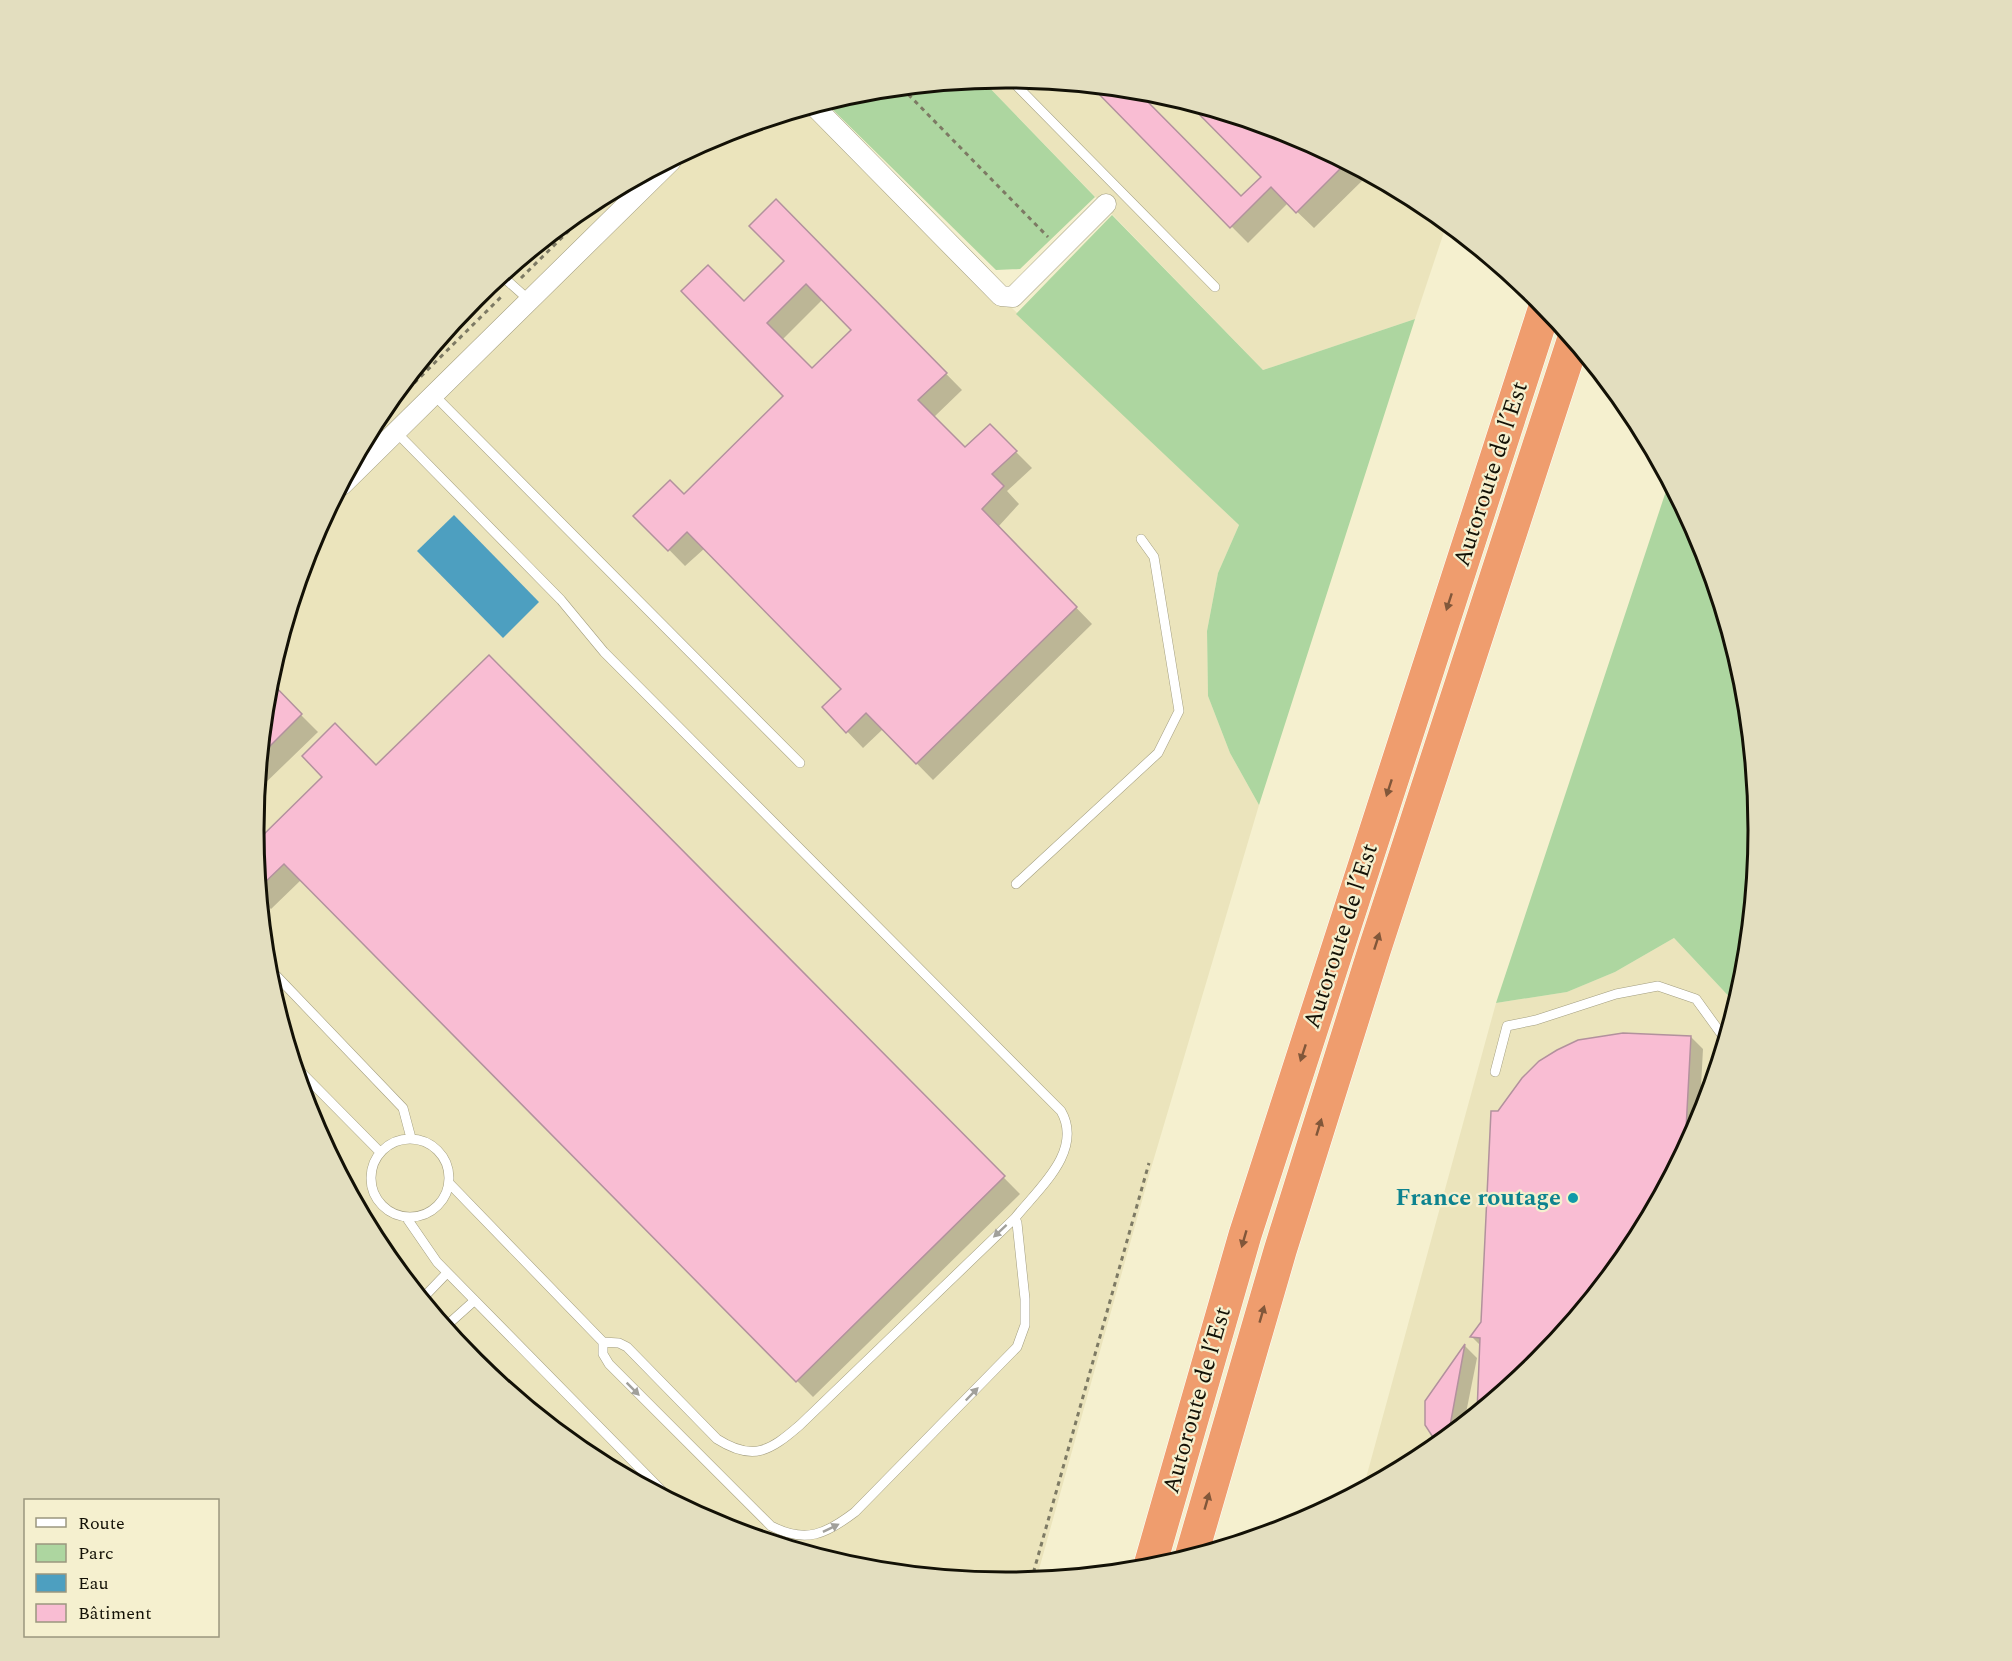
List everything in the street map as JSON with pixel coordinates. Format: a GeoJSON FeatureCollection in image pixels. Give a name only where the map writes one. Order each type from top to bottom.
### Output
{"type":"FeatureCollection","features":[{"type":"Feature","properties":{"kind":"highway","name":"Autoroute de l’Est"},"geometry":{"type":"LineString","coordinates":[[1152,1558],[1245,1235],[1542,317]]}},
{"type":"Feature","properties":{"kind":"highway","name":"Autoroute de l’Est"},"geometry":{"type":"LineString","coordinates":[[1194,1548],[1280,1251],[1371,962],[1570,349]]}},
{"type":"Feature","properties":{"kind":"street"},"geometry":{"type":"LineString","coordinates":[[820,113],[1000,296],[1014,297],[1113,197]]}},
{"type":"Feature","properties":{"kind":"street"},"geometry":{"type":"LineString","coordinates":[[357,470],[652,179]]}},
{"type":"Feature","properties":{"kind":"lane"},"geometry":{"type":"LineString","coordinates":[[1018,88],[1113,197],[1215,287]]}},
{"type":"Feature","properties":{"kind":"lane"},"geometry":{"type":"LineString","coordinates":[[508,281],[529,300]]}},
{"type":"Feature","properties":{"kind":"lane"},"geometry":{"type":"LineString","coordinates":[[433,394],[800,763]]}},
{"type":"Feature","properties":{"kind":"lane"},"geometry":{"type":"LineString","coordinates":[[396,432],[561,600],[604,652],[1061,1111],[1067,1121],[1067,1138],[1062,1160],[1015,1218],[800,1425],[767,1449],[753,1453],[735,1449],[717,1438],[627,1347],[618,1343],[603,1342],[449,1183]]}},
{"type":"Feature","properties":{"kind":"lane"},"geometry":{"type":"LineString","coordinates":[[1016,884],[1158,753],[1179,711],[1154,557],[1141,539]]}},
{"type":"Feature","properties":{"kind":"lane"},"geometry":{"type":"LineString","coordinates":[[279,978],[403,1108],[411,1138]]}},
{"type":"Feature","properties":{"kind":"lane"},"geometry":{"type":"LineString","coordinates":[[1495,1072],[1507,1026],[1536,1020],[1616,994],[1658,986],[1696,999],[1720,1033]]}},
{"type":"Feature","properties":{"kind":"lane"},"geometry":{"type":"LineString","coordinates":[[306,1077],[380,1152]]}},
{"type":"Feature","properties":{"kind":"lane"},"geometry":{"type":"LineString","coordinates":[[406,1217],[430,1212],[446,1194],[449,1183],[449,1169],[444,1157],[435,1147],[411,1138],[389,1144],[380,1152],[370,1174],[371,1187],[384,1208],[406,1217],[447,1274],[655,1484]]}},
{"type":"Feature","properties":{"kind":"lane"},"geometry":{"type":"LineString","coordinates":[[603,1342],[603,1354],[609,1364],[771,1526],[801,1537],[819,1534],[838,1525],[855,1512],[1017,1347],[1025,1325],[1025,1299],[1021,1241],[1015,1218]]}},
{"type":"Feature","properties":{"kind":"lane"},"geometry":{"type":"LineString","coordinates":[[427,1294],[447,1274]]}},
{"type":"Feature","properties":{"kind":"lane"},"geometry":{"type":"LineString","coordinates":[[450,1322],[474,1301]]}},
{"type":"Feature","properties":{"kind":"path"},"geometry":{"type":"LineString","coordinates":[[909,95],[1060,249]]}},
{"type":"Feature","properties":{"kind":"path"},"geometry":{"type":"LineString","coordinates":[[414,384],[564,235]]}},
{"type":"Feature","properties":{"kind":"path"},"geometry":{"type":"LineString","coordinates":[[1034,1571],[1149,1163]]}},
{"type":"Feature","properties":{"kind":"shaded area"},"geometry":{"type":"Polygon","coordinates":[[[990,89],[1055,90],[1103,95],[1151,103],[1245,128],[1334,165],[1377,188],[1444,232],[1415,319],[1263,370],[990,89]]]}},
{"type":"Feature","properties":{"kind":"shaded area"},"geometry":{"type":"Polygon","coordinates":[[[810,115],[1239,525],[1218,573],[1207,631],[1208,696],[1230,753],[1259,805],[1152,1165],[1038,1571],[957,1571],[861,1558],[767,1533],[678,1496],[635,1473],[554,1419],[481,1355],[417,1282],[363,1201],[320,1114],[289,1023],[278,975],[270,927],[264,830],[270,734],[278,686],[289,638],[320,547],[363,459],[389,418],[448,341],[481,306],[554,242],[594,214],[635,188],[722,145],[810,115]]]}},
{"type":"Feature","properties":{"kind":"shaded area"},"geometry":{"type":"Polygon","coordinates":[[[1674,938],[1729,997],[1709,1069],[1692,1114],[1671,1159],[1649,1202],[1623,1243],[1564,1320],[1531,1355],[1458,1419],[1366,1479],[1496,1003],[1567,992],[1615,972],[1674,938]]]}},
{"type":"Feature","properties":{"kind":"green space"},"geometry":{"type":"Polygon","coordinates":[[[990,89],[1095,197],[1020,269],[996,270],[833,110],[909,95],[990,89]]]}},
{"type":"Feature","properties":{"kind":"green space"},"geometry":{"type":"Polygon","coordinates":[[[1112,215],[1263,370],[1415,319],[1259,805],[1230,753],[1208,696],[1207,631],[1218,573],[1239,525],[1016,314],[1112,215]]]}},
{"type":"Feature","properties":{"kind":"green space"},"geometry":{"type":"Polygon","coordinates":[[[1666,492],[1692,547],[1709,592],[1723,638],[1742,734],[1748,830],[1746,879],[1742,927],[1729,997],[1674,938],[1615,972],[1567,992],[1496,1003],[1666,492]]]}},
{"type":"Feature","properties":{"kind":"water"},"geometry":{"type":"Polygon","coordinates":[[[454,515],[539,602],[503,638],[417,551],[454,515]]]}},
{"type":"Feature","properties":{"kind":"building"},"geometry":{"type":"Polygon","coordinates":[[[1099,95],[1148,103],[1241,196],[1261,177],[1199,114],[1290,145],[1341,168],[1296,213],[1271,187],[1230,228],[1099,95]]]}},
{"type":"Feature","properties":{"kind":"building"},"geometry":{"type":"Polygon","coordinates":[[[776,199],[947,373],[918,400],[965,447],[990,424],[1017,451],[992,474],[1004,486],[982,509],[1077,607],[916,764],[866,713],[846,733],[822,707],[841,689],[687,532],[668,551],[633,516],[670,480],[684,494],[783,396],[681,291],[708,265],[744,301],[784,261],[749,226],[776,199]],[[806,284],[767,323],[812,368],[851,330],[806,284]]]}},
{"type":"Feature","properties":{"kind":"building"},"geometry":{"type":"Polygon","coordinates":[[[489,655],[1005,1176],[796,1382],[284,864],[266,881],[264,834],[322,777],[302,756],[335,723],[376,765],[489,655]]]}},
{"type":"Feature","properties":{"kind":"building"},"geometry":{"type":"Polygon","coordinates":[[[278,689],[302,714],[269,747],[278,689]]]}},
{"type":"Feature","properties":{"kind":"building","name":"France routage"},"geometry":{"type":"Polygon","coordinates":[[[1623,1033],[1691,1036],[1686,1127],[1649,1202],[1595,1282],[1531,1355],[1477,1403],[1480,1338],[1470,1337],[1481,1322],[1491,1111],[1498,1111],[1522,1078],[1539,1061],[1578,1040],[1623,1033]]]}},
{"type":"Feature","properties":{"kind":"building"},"geometry":{"type":"Polygon","coordinates":[[[1465,1344],[1450,1424],[1433,1437],[1425,1425],[1425,1401],[1465,1344]]]}},
{"type":"Feature","properties":{"kind":"place","name":"France routage"},"geometry":{"type":"Point","coordinates":[1573,1198]}}]}
